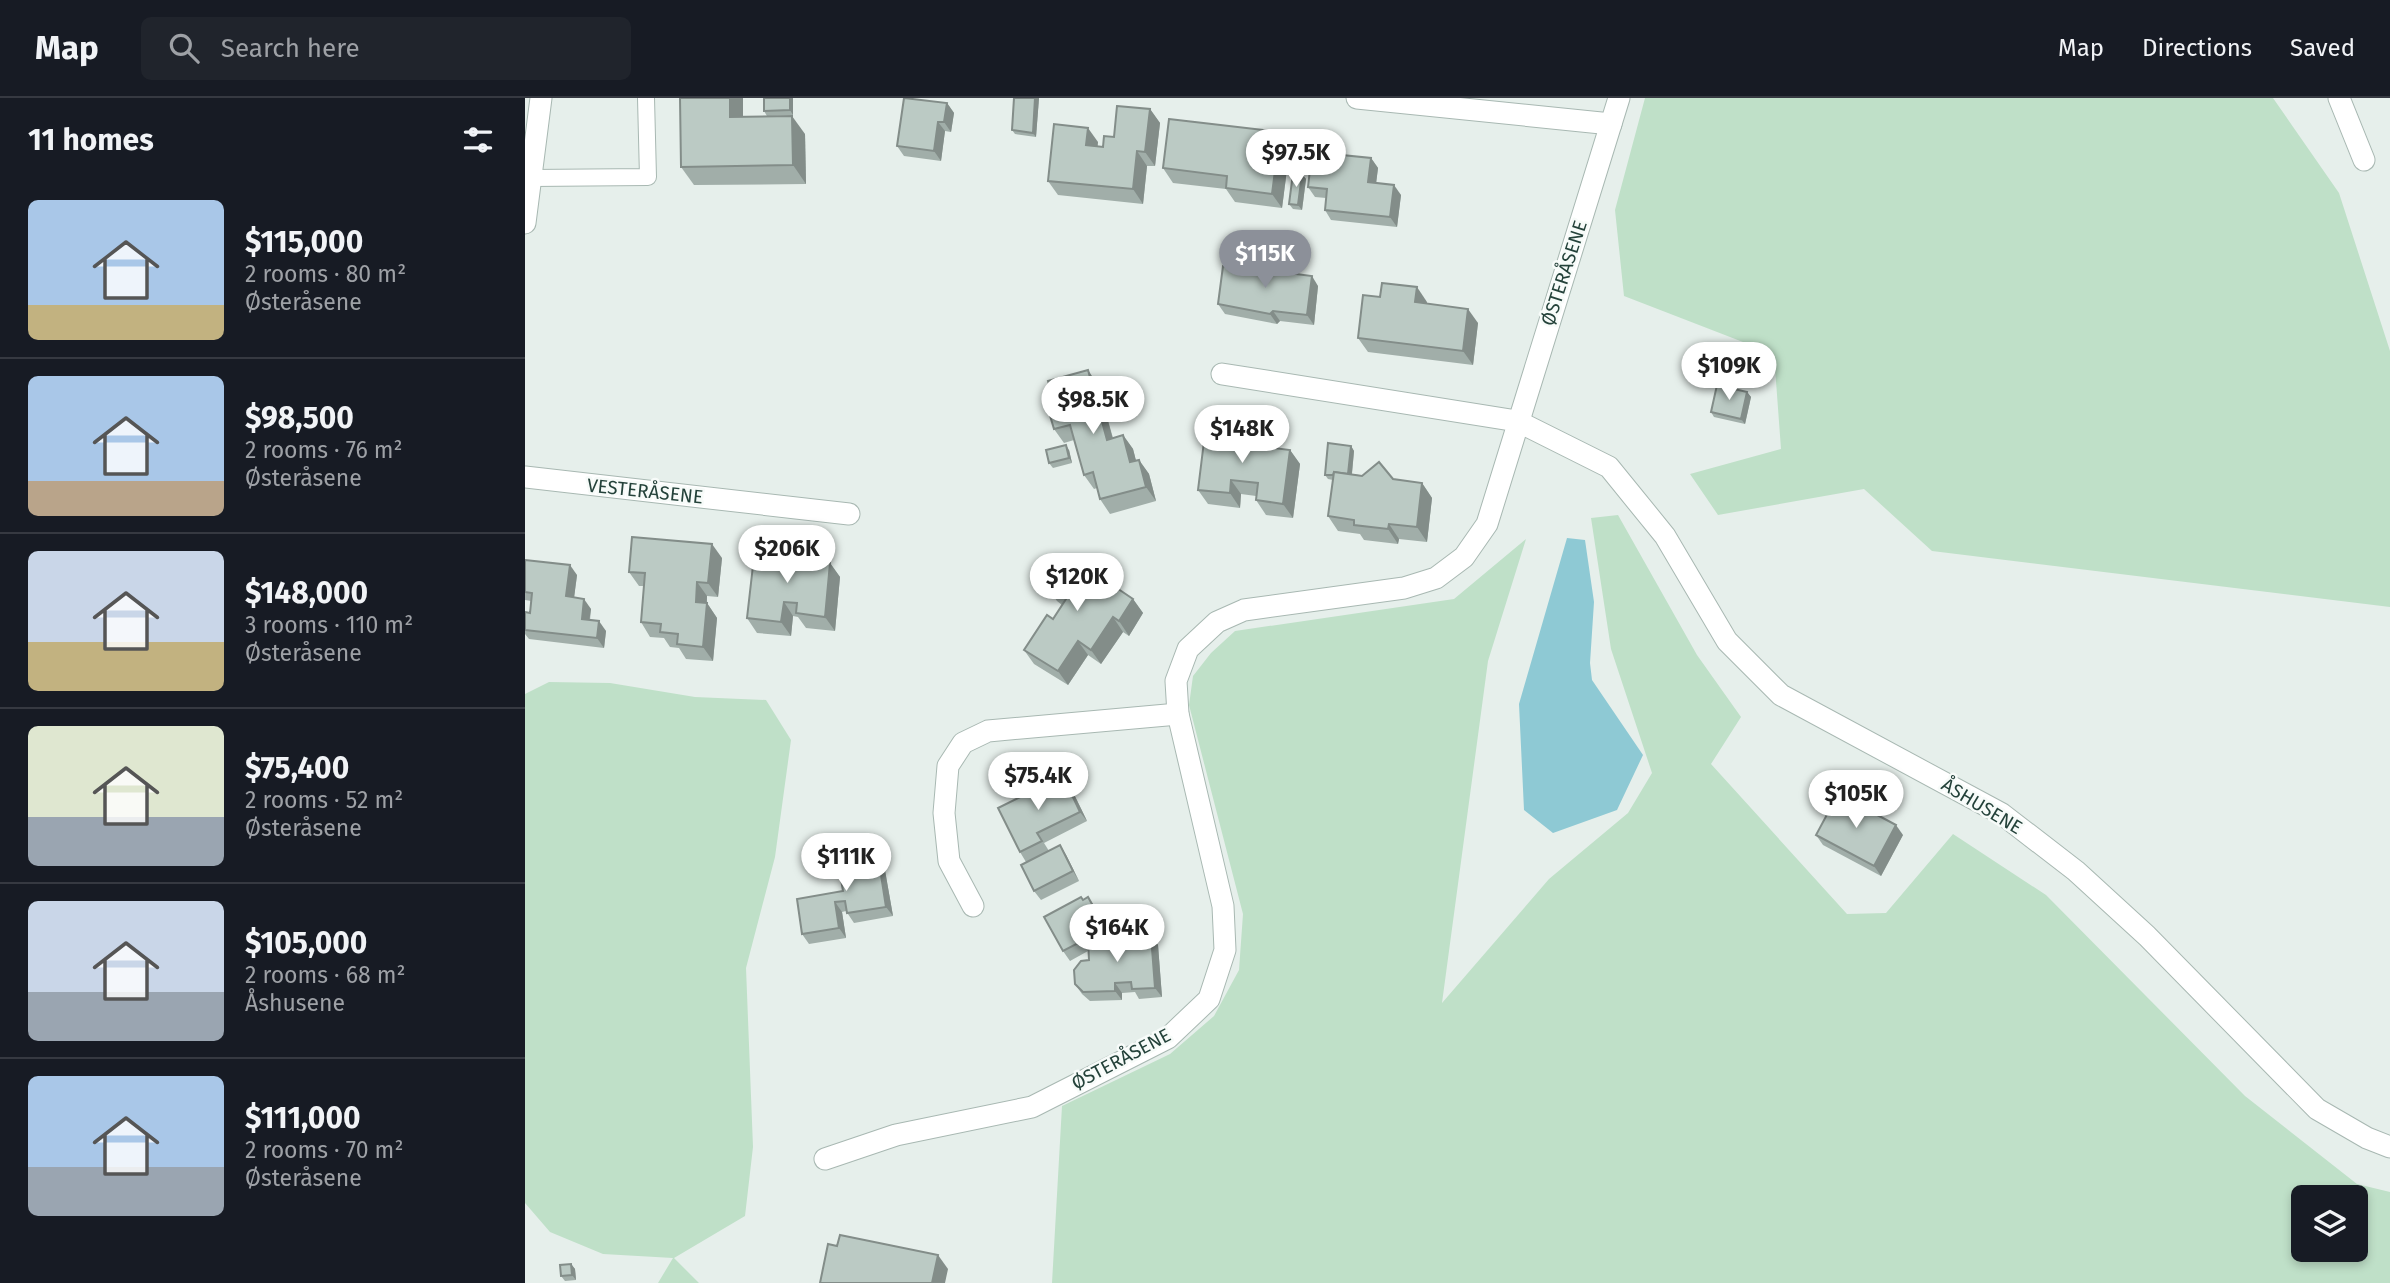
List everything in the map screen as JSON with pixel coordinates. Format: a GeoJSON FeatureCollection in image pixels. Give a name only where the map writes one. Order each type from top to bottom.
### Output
{"type":"FeatureCollection","features":[{"type":"Feature","properties":{"kind":"street"},"geometry":{"type":"LineString","coordinates":[[525,223],[541,98]]}},
{"type":"Feature","properties":{"kind":"street"},"geometry":{"type":"LineString","coordinates":[[1357,98],[1611,124]]}},
{"type":"Feature","properties":{"kind":"street","name":"ØSTERÅSENE"},"geometry":{"type":"LineString","coordinates":[[825,1159],[896,1135],[1032,1107],[1168,1038],[1209,999],[1225,950],[1223,906],[1178,715],[1176,681],[1188,649],[1217,622],[1244,610],[1405,588],[1436,578],[1464,557],[1487,524],[1619,98]]}},
{"type":"Feature","properties":{"kind":"street"},"geometry":{"type":"LineString","coordinates":[[2339,98],[2364,160]]}},
{"type":"Feature","properties":{"kind":"street"},"geometry":{"type":"LineString","coordinates":[[1222,374],[1517,421]]}},
{"type":"Feature","properties":{"kind":"street","name":"ÅSHUSENE"},"geometry":{"type":"LineString","coordinates":[[1517,421],[1609,467],[1665,536],[1727,641],[1781,695],[2002,814],[2076,871],[2147,936],[2317,1109],[2367,1138],[2390,1147]]}},
{"type":"Feature","properties":{"kind":"street","name":"VESTERÅSENE"},"geometry":{"type":"LineString","coordinates":[[525,477],[849,514]]}},
{"type":"Feature","properties":{"kind":"street"},"geometry":{"type":"LineString","coordinates":[[973,906],[949,861],[944,813],[948,766],[963,743],[988,731],[1178,715]]}},
{"type":"Feature","properties":{"kind":"lane"},"geometry":{"type":"LineString","coordinates":[[531,178],[648,177],[646,98]]}},
{"type":"Feature","properties":{"kind":"green space"},"geometry":{"type":"Polygon","coordinates":[[[1645,98],[2273,98],[2339,193],[2390,351],[2390,607],[1932,551],[1864,489],[1718,515],[1690,474],[1781,449],[1774,354],[1624,296],[1615,210],[1645,98]]]}},
{"type":"Feature","properties":{"kind":"green space"},"geometry":{"type":"Polygon","coordinates":[[[1618,515],[1697,655],[1741,717],[1711,764],[1847,914],[1886,913],[1953,834],[2046,895],[2245,1096],[2361,1185],[2291,1185],[2291,1262],[2368,1262],[2368,1187],[2390,1192],[2390,1283],[1052,1283],[1062,1106],[1170,1054],[1214,1016],[1239,970],[1243,914],[1189,705],[1193,676],[1211,653],[1235,631],[1454,599],[1526,539],[1488,661],[1442,1003],[1549,879],[1628,813],[1652,773],[1611,649],[1591,518],[1618,515]]]}},
{"type":"Feature","properties":{"kind":"green space"},"geometry":{"type":"Polygon","coordinates":[[[549,682],[610,683],[695,697],[766,700],[791,740],[775,857],[746,968],[753,1147],[745,1216],[674,1258],[699,1283],[658,1283],[673,1258],[603,1254],[550,1232],[525,1203],[525,694],[549,682]]]}},
{"type":"Feature","properties":{"kind":"water"},"geometry":{"type":"Polygon","coordinates":[[[1567,538],[1585,540],[1594,602],[1590,663],[1592,680],[1643,755],[1617,810],[1553,833],[1524,810],[1519,704],[1567,538]]]}},
{"type":"Feature","properties":{"kind":"building"},"geometry":{"type":"Polygon","coordinates":[[[680,98],[730,98],[730,117],[792,116],[793,165],[681,167],[680,98]]]}},
{"type":"Feature","properties":{"kind":"building"},"geometry":{"type":"Polygon","coordinates":[[[764,98],[790,98],[790,110],[764,111],[764,98]]]}},
{"type":"Feature","properties":{"kind":"building"},"geometry":{"type":"Polygon","coordinates":[[[904,98],[947,103],[944,122],[938,122],[934,151],[897,146],[904,98]]]}},
{"type":"Feature","properties":{"kind":"building"},"geometry":{"type":"Polygon","coordinates":[[[1014,98],[1035,98],[1033,133],[1012,130],[1014,98]]]}},
{"type":"Feature","properties":{"kind":"building"},"geometry":{"type":"Polygon","coordinates":[[[1117,106],[1150,109],[1145,152],[1137,151],[1133,189],[1048,181],[1054,124],[1088,128],[1086,145],[1103,147],[1104,136],[1114,137],[1117,106]]]}},
{"type":"Feature","properties":{"kind":"building"},"geometry":{"type":"Polygon","coordinates":[[[1169,119],[1280,132],[1272,194],[1226,188],[1227,176],[1163,168],[1169,119]]]}},
{"type":"Feature","properties":{"kind":"building"},"geometry":{"type":"Polygon","coordinates":[[[1312,152],[1371,158],[1368,182],[1394,185],[1390,217],[1325,210],[1327,189],[1308,187],[1312,152]]]}},
{"type":"Feature","properties":{"kind":"building"},"geometry":{"type":"Polygon","coordinates":[[[1293,173],[1302,174],[1298,205],[1289,204],[1293,173]]]}},
{"type":"Feature","properties":{"kind":"building"},"geometry":{"type":"Polygon","coordinates":[[[1258,264],[1281,267],[1281,272],[1312,276],[1307,315],[1273,311],[1270,314],[1218,304],[1223,266],[1257,269],[1258,264]]]}},
{"type":"Feature","properties":{"kind":"building"},"geometry":{"type":"Polygon","coordinates":[[[1382,283],[1417,287],[1415,302],[1468,309],[1463,351],[1358,338],[1363,295],[1380,297],[1382,283]]]}},
{"type":"Feature","properties":{"kind":"building"},"geometry":{"type":"Polygon","coordinates":[[[1088,370],[1107,440],[1123,435],[1130,462],[1139,460],[1146,487],[1100,499],[1093,472],[1084,475],[1070,425],[1054,429],[1046,402],[1053,400],[1048,381],[1088,370]]]}},
{"type":"Feature","properties":{"kind":"building"},"geometry":{"type":"Polygon","coordinates":[[[1717,385],[1747,392],[1741,419],[1711,412],[1717,385]]]}},
{"type":"Feature","properties":{"kind":"building"},"geometry":{"type":"Polygon","coordinates":[[[1206,425],[1237,428],[1235,443],[1290,450],[1283,504],[1256,500],[1258,483],[1231,480],[1230,493],[1198,490],[1206,425]]]}},
{"type":"Feature","properties":{"kind":"building"},"geometry":{"type":"Polygon","coordinates":[[[1328,443],[1351,446],[1348,474],[1334,472],[1333,475],[1325,475],[1328,443]]]}},
{"type":"Feature","properties":{"kind":"building"},"geometry":{"type":"Polygon","coordinates":[[[1066,445],[1069,458],[1049,463],[1046,450],[1066,445]]]}},
{"type":"Feature","properties":{"kind":"building"},"geometry":{"type":"Polygon","coordinates":[[[1379,462],[1393,479],[1422,483],[1417,527],[1389,524],[1388,529],[1354,525],[1354,520],[1328,516],[1334,472],[1362,476],[1379,462]]]}},
{"type":"Feature","properties":{"kind":"building"},"geometry":{"type":"Polygon","coordinates":[[[632,537],[712,544],[708,583],[697,582],[696,602],[707,603],[703,647],[677,644],[678,634],[660,632],[661,624],[641,622],[645,573],[629,572],[632,537]]]}},
{"type":"Feature","properties":{"kind":"building"},"geometry":{"type":"Polygon","coordinates":[[[755,548],[810,554],[809,561],[830,563],[825,617],[796,613],[797,603],[784,602],[781,622],[747,618],[755,548]]]}},
{"type":"Feature","properties":{"kind":"building"},"geometry":{"type":"Polygon","coordinates":[[[1068,555],[1133,599],[1119,621],[1113,617],[1091,650],[1078,641],[1058,671],[1024,650],[1047,615],[1053,619],[1066,599],[1047,587],[1068,555]]]}},
{"type":"Feature","properties":{"kind":"building"},"geometry":{"type":"Polygon","coordinates":[[[525,560],[570,565],[566,596],[584,599],[582,619],[599,621],[597,638],[525,630],[525,612],[530,613],[532,593],[525,592],[525,560]]]}},
{"type":"Feature","properties":{"kind":"building"},"geometry":{"type":"Polygon","coordinates":[[[1063,776],[1080,812],[1037,833],[1042,841],[1020,852],[998,808],[1063,776]]]}},
{"type":"Feature","properties":{"kind":"building"},"geometry":{"type":"Polygon","coordinates":[[[1838,794],[1896,825],[1874,866],[1816,835],[1838,794]]]}},
{"type":"Feature","properties":{"kind":"building"},"geometry":{"type":"Polygon","coordinates":[[[1060,845],[1073,871],[1034,891],[1021,865],[1060,845]]]}},
{"type":"Feature","properties":{"kind":"building"},"geometry":{"type":"Polygon","coordinates":[[[877,849],[886,907],[847,913],[845,901],[835,902],[839,928],[802,934],[797,899],[843,891],[837,855],[877,849]]]}},
{"type":"Feature","properties":{"kind":"building"},"geometry":{"type":"Polygon","coordinates":[[[1081,897],[1083,900],[1088,897],[1102,922],[1086,930],[1090,937],[1063,951],[1044,917],[1081,897]]]}},
{"type":"Feature","properties":{"kind":"building"},"geometry":{"type":"Polygon","coordinates":[[[1129,933],[1129,936],[1151,935],[1155,988],[1132,989],[1131,982],[1115,983],[1115,991],[1083,992],[1075,984],[1074,970],[1081,961],[1089,960],[1088,940],[1129,933]]]}},
{"type":"Feature","properties":{"kind":"building"},"geometry":{"type":"Polygon","coordinates":[[[840,1235],[938,1255],[932,1283],[820,1283],[828,1244],[837,1246],[840,1235]]]}},
{"type":"Feature","properties":{"kind":"building"},"geometry":{"type":"Polygon","coordinates":[[[571,1264],[572,1275],[561,1276],[560,1265],[571,1264]]]}}]}
